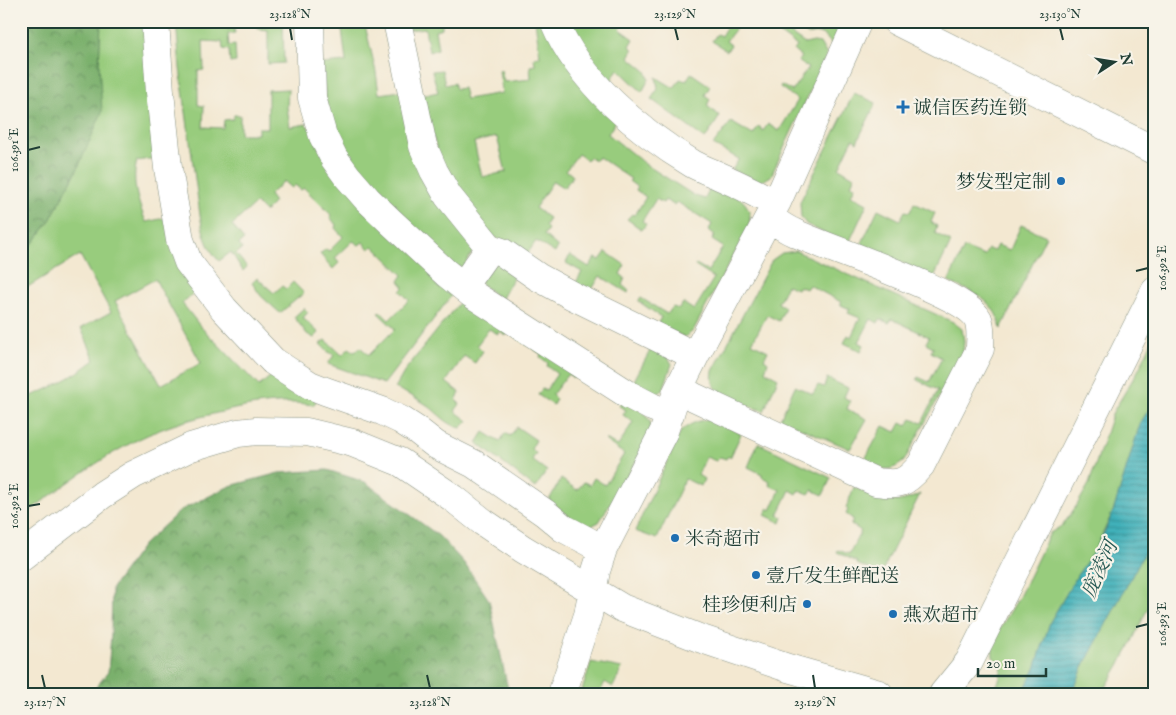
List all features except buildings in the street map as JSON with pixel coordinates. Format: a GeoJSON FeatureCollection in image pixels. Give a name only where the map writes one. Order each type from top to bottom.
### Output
{"type":"FeatureCollection","features":[{"type":"Feature","properties":{"kind":"street"},"geometry":{"type":"LineString","coordinates":[[155,21],[168,168],[180,240],[188,262],[224,310],[273,361],[286,370],[310,385],[382,411],[401,420],[436,445],[474,464],[545,513],[563,528],[603,549]]}},
{"type":"Feature","properties":{"kind":"street"},"geometry":{"type":"LineString","coordinates":[[310,21],[312,98],[323,136],[334,158],[367,199],[446,273],[472,294],[522,324],[629,395],[670,414]]}},
{"type":"Feature","properties":{"kind":"street"},"geometry":{"type":"LineString","coordinates":[[397,21],[423,146],[434,172],[448,196],[490,248],[502,252],[538,277],[573,296],[695,356]]}},
{"type":"Feature","properties":{"kind":"street"},"geometry":{"type":"LineString","coordinates":[[554,21],[561,39],[593,82],[612,102],[650,135],[694,165],[769,200],[773,209],[795,233],[936,290],[960,303],[978,318],[981,331],[980,350],[921,465],[910,479],[894,484],[876,482],[694,397],[679,388]]}},
{"type":"Feature","properties":{"kind":"street"},"geometry":{"type":"LineString","coordinates":[[562,694],[588,615],[596,571],[603,549],[661,438],[679,388],[695,356],[773,209],[858,21]]}},
{"type":"Feature","properties":{"kind":"street"},"geometry":{"type":"LineString","coordinates":[[896,21],[1155,151]]}},
{"type":"Feature","properties":{"kind":"street"},"geometry":{"type":"LineString","coordinates":[[463,286],[490,248]]}},
{"type":"Feature","properties":{"kind":"street"},"geometry":{"type":"LineString","coordinates":[[943,694],[969,662],[1155,291]]}},
{"type":"Feature","properties":{"kind":"street"},"geometry":{"type":"LineString","coordinates":[[21,557],[133,475],[191,447],[238,432],[307,432],[354,443],[400,462],[523,549],[592,590],[604,595],[622,608],[699,638],[788,668],[879,694]]}},
{"type":"Feature","properties":{"kind":"green space"},"geometry":{"type":"Polygon","coordinates":[[[21,21],[101,21],[99,64],[102,112],[77,170],[49,222],[33,243],[21,250],[21,21]]]}},
{"type":"Feature","properties":{"kind":"green space"},"geometry":{"type":"Polygon","coordinates":[[[101,21],[144,21],[155,158],[137,161],[135,184],[146,222],[165,218],[195,292],[182,303],[200,326],[259,386],[271,376],[287,387],[315,398],[316,402],[313,405],[280,403],[248,406],[191,420],[157,431],[104,458],[21,517],[21,400],[60,383],[95,360],[81,328],[111,312],[80,255],[21,291],[21,250],[33,243],[49,222],[77,170],[99,64],[101,21]],[[155,279],[115,301],[161,385],[201,363],[155,279]]]}},
{"type":"Feature","properties":{"kind":"green space"},"geometry":{"type":"Polygon","coordinates":[[[176,21],[227,21],[227,29],[234,28],[235,33],[228,34],[229,46],[235,45],[236,62],[230,63],[229,50],[223,49],[222,42],[203,41],[204,70],[198,71],[198,105],[204,106],[203,127],[223,128],[224,120],[233,119],[234,115],[240,115],[240,134],[258,134],[258,128],[268,128],[268,90],[288,89],[287,107],[290,127],[306,124],[455,291],[384,384],[328,364],[334,355],[320,344],[326,340],[342,355],[349,348],[355,352],[360,347],[369,355],[395,329],[378,313],[380,311],[389,320],[409,300],[400,291],[404,287],[399,281],[403,275],[373,246],[369,249],[363,242],[359,245],[353,241],[335,258],[339,263],[333,269],[320,254],[326,249],[329,251],[343,237],[335,228],[336,225],[330,217],[331,215],[304,188],[301,190],[295,185],[292,188],[284,181],[269,195],[274,202],[265,212],[256,203],[232,225],[244,240],[239,244],[242,249],[236,254],[247,267],[243,271],[231,252],[219,261],[208,245],[200,215],[180,68],[176,21]]]}},
{"type":"Feature","properties":{"kind":"green space"},"geometry":{"type":"Polygon","coordinates":[[[268,21],[283,21],[284,63],[268,64],[268,30],[258,29],[258,25],[268,25],[268,21]]]}},
{"type":"Feature","properties":{"kind":"green space"},"geometry":{"type":"Polygon","coordinates":[[[341,21],[364,21],[379,94],[401,91],[475,249],[463,267],[453,266],[440,258],[341,153],[328,113],[321,64],[346,62],[341,21]]]}},
{"type":"Feature","properties":{"kind":"green space"},"geometry":{"type":"Polygon","coordinates":[[[406,21],[442,21],[442,28],[435,30],[438,49],[429,52],[425,28],[408,30],[406,21]]]}},
{"type":"Feature","properties":{"kind":"green space"},"geometry":{"type":"Polygon","coordinates":[[[535,21],[544,21],[617,119],[608,134],[645,164],[695,196],[705,199],[713,182],[737,196],[746,205],[750,218],[747,230],[693,331],[685,337],[657,325],[661,317],[638,301],[641,298],[667,314],[673,307],[679,309],[683,303],[694,310],[714,278],[695,266],[696,264],[708,271],[723,247],[712,240],[715,235],[709,230],[712,224],[677,202],[674,205],[665,200],[663,203],[656,199],[642,221],[646,224],[642,230],[627,219],[632,214],[635,215],[646,197],[636,190],[637,187],[629,181],[631,179],[599,157],[595,160],[589,157],[587,160],[578,154],[566,170],[573,176],[564,188],[553,181],[535,208],[549,218],[545,226],[548,229],[544,235],[558,247],[555,253],[536,241],[526,256],[485,231],[443,168],[420,96],[438,92],[432,71],[442,70],[445,85],[454,83],[456,89],[463,88],[466,99],[502,93],[499,70],[501,70],[504,82],[531,79],[530,66],[535,65],[534,57],[540,56],[535,21]],[[497,137],[474,142],[482,177],[506,172],[497,137]]]}},
{"type":"Feature","properties":{"kind":"green space"},"geometry":{"type":"Polygon","coordinates":[[[563,21],[625,21],[620,29],[634,39],[630,46],[633,50],[629,57],[646,71],[649,79],[642,92],[618,69],[609,84],[563,21]]]}},
{"type":"Feature","properties":{"kind":"green space"},"geometry":{"type":"Polygon","coordinates":[[[730,21],[742,21],[726,41],[731,45],[727,51],[712,41],[717,34],[721,36],[730,21]]]}},
{"type":"Feature","properties":{"kind":"green space"},"geometry":{"type":"Polygon","coordinates":[[[752,21],[783,21],[788,25],[792,35],[805,44],[820,43],[827,55],[771,176],[761,182],[732,170],[739,159],[713,145],[731,122],[753,135],[759,126],[763,131],[768,124],[779,131],[798,100],[780,87],[781,85],[792,91],[808,68],[798,61],[801,57],[794,51],[797,46],[763,22],[759,26],[752,21]]]}},
{"type":"Feature","properties":{"kind":"green space"},"geometry":{"type":"Polygon","coordinates":[[[798,21],[843,21],[832,45],[822,34],[808,35],[800,30],[798,21]]]}},
{"type":"Feature","properties":{"kind":"green space"},"geometry":{"type":"Polygon","coordinates":[[[691,73],[710,86],[705,95],[710,99],[707,106],[720,116],[705,139],[651,99],[658,89],[656,77],[674,88],[680,79],[686,81],[691,73]]]}},
{"type":"Feature","properties":{"kind":"green space"},"geometry":{"type":"Polygon","coordinates":[[[854,93],[876,103],[857,142],[853,139],[839,168],[854,177],[851,185],[855,187],[851,195],[867,204],[848,245],[806,224],[801,217],[800,202],[854,93]]]}},
{"type":"Feature","properties":{"kind":"green space"},"geometry":{"type":"Polygon","coordinates":[[[914,203],[935,213],[931,222],[937,226],[935,233],[951,242],[934,277],[861,245],[878,209],[900,220],[905,211],[910,212],[914,203]]]}},
{"type":"Feature","properties":{"kind":"green space"},"geometry":{"type":"Polygon","coordinates":[[[1021,225],[1046,236],[1001,329],[994,310],[982,298],[948,282],[964,248],[984,256],[988,249],[994,251],[997,245],[1010,250],[1021,225]]]}},
{"type":"Feature","properties":{"kind":"green space"},"geometry":{"type":"Polygon","coordinates":[[[796,251],[953,322],[962,329],[963,353],[904,461],[894,468],[880,468],[864,461],[883,426],[896,432],[901,423],[907,426],[911,419],[922,423],[938,390],[917,380],[918,377],[929,382],[942,358],[931,352],[933,347],[926,343],[929,337],[892,319],[889,323],[880,319],[878,323],[871,319],[859,342],[864,345],[861,351],[844,343],[848,335],[851,337],[860,318],[848,313],[850,309],[809,285],[806,289],[799,286],[797,289],[787,285],[778,303],[785,307],[779,321],[767,315],[752,343],[768,351],[764,359],[768,362],[765,371],[778,378],[764,411],[729,398],[721,394],[716,388],[713,380],[713,371],[772,260],[782,253],[796,251]]]}},
{"type":"Feature","properties":{"kind":"green space"},"geometry":{"type":"Polygon","coordinates":[[[606,252],[625,265],[620,274],[625,278],[622,285],[629,291],[628,293],[600,276],[591,291],[575,284],[582,272],[566,263],[570,255],[589,267],[595,258],[600,260],[606,252]]]}},
{"type":"Feature","properties":{"kind":"green space"},"geometry":{"type":"Polygon","coordinates":[[[497,261],[517,271],[501,300],[479,282],[497,261]]]}},
{"type":"Feature","properties":{"kind":"green space"},"geometry":{"type":"Polygon","coordinates":[[[257,278],[274,293],[282,286],[286,289],[293,282],[304,293],[280,313],[261,296],[252,283],[257,278]]]}},
{"type":"Feature","properties":{"kind":"green space"},"geometry":{"type":"Polygon","coordinates":[[[463,298],[644,413],[650,421],[652,435],[599,522],[589,527],[575,522],[549,500],[561,479],[577,490],[584,482],[590,485],[594,478],[605,485],[624,454],[606,441],[606,439],[618,446],[633,422],[623,415],[626,410],[619,406],[621,401],[577,375],[573,378],[568,374],[552,395],[556,399],[553,405],[538,395],[542,389],[546,390],[557,374],[547,366],[548,363],[540,357],[541,354],[508,332],[506,336],[500,331],[498,334],[489,329],[477,345],[483,351],[475,363],[464,356],[446,382],[460,393],[456,400],[460,404],[455,411],[468,421],[461,428],[447,422],[419,400],[395,388],[406,369],[463,298]]]}},
{"type":"Feature","properties":{"kind":"green space"},"geometry":{"type":"Polygon","coordinates":[[[304,308],[308,312],[303,318],[319,333],[314,338],[307,334],[294,317],[304,308]]]}},
{"type":"Feature","properties":{"kind":"green space"},"geometry":{"type":"Polygon","coordinates":[[[1155,335],[1155,399],[1140,424],[1114,509],[1095,550],[1078,574],[1050,622],[1035,669],[1022,694],[993,694],[1000,678],[1002,665],[993,657],[992,642],[1019,597],[1050,533],[1063,525],[1089,484],[1113,412],[1139,369],[1155,335]]]}},
{"type":"Feature","properties":{"kind":"green space"},"geometry":{"type":"Polygon","coordinates":[[[652,347],[665,352],[672,364],[663,390],[654,396],[631,386],[652,347]]]}},
{"type":"Feature","properties":{"kind":"green space"},"geometry":{"type":"Polygon","coordinates":[[[827,378],[848,388],[844,397],[850,401],[847,409],[867,419],[850,449],[780,419],[795,386],[813,394],[818,385],[824,387],[827,378]]]}},
{"type":"Feature","properties":{"kind":"green space"},"geometry":{"type":"Polygon","coordinates":[[[712,419],[741,434],[730,458],[728,456],[726,459],[720,457],[716,461],[706,457],[698,475],[704,479],[701,486],[685,479],[657,539],[635,531],[681,431],[695,422],[712,419]]]}},
{"type":"Feature","properties":{"kind":"green space"},"geometry":{"type":"Polygon","coordinates":[[[517,427],[536,440],[531,449],[536,453],[532,460],[547,471],[535,488],[477,443],[484,432],[500,442],[505,433],[510,436],[517,427]]]}},
{"type":"Feature","properties":{"kind":"green space"},"geometry":{"type":"Polygon","coordinates":[[[758,443],[831,478],[823,495],[812,490],[809,494],[799,490],[797,494],[790,490],[778,515],[783,517],[781,523],[765,515],[768,508],[771,510],[780,490],[769,485],[770,481],[762,477],[762,474],[748,467],[758,443]]]}},
{"type":"Feature","properties":{"kind":"green space"},"geometry":{"type":"Polygon","coordinates":[[[327,470],[365,482],[439,536],[464,563],[489,600],[509,694],[91,694],[108,672],[112,588],[143,545],[181,510],[230,486],[279,473],[327,470]]]}},
{"type":"Feature","properties":{"kind":"green space"},"geometry":{"type":"Polygon","coordinates":[[[854,487],[879,498],[894,501],[920,494],[881,574],[857,564],[857,562],[837,552],[838,550],[849,554],[861,531],[851,524],[853,519],[846,514],[848,510],[846,508],[854,487]]]}},
{"type":"Feature","properties":{"kind":"green space"},"geometry":{"type":"Polygon","coordinates":[[[1155,533],[1155,593],[1128,650],[1102,694],[1072,694],[1084,665],[1155,533]]]}},
{"type":"Feature","properties":{"kind":"green space"},"geometry":{"type":"Polygon","coordinates":[[[591,662],[622,668],[613,687],[605,682],[599,694],[581,694],[591,662]]]}},
{"type":"Feature","properties":{"kind":"water","name":"庞凌河"},"geometry":{"type":"Polygon","coordinates":[[[1155,399],[1155,533],[1084,665],[1072,694],[1022,694],[1035,669],[1050,622],[1105,531],[1114,509],[1140,424],[1155,399]]]}},
{"type":"Feature","properties":{"kind":"place","name":"诚信医药连锁"},"geometry":{"type":"Point","coordinates":[903,107]}},
{"type":"Feature","properties":{"kind":"place","name":"梦发型定制"},"geometry":{"type":"Point","coordinates":[1061,181]}},
{"type":"Feature","properties":{"kind":"place","name":"米奇超市"},"geometry":{"type":"Point","coordinates":[675,538]}},
{"type":"Feature","properties":{"kind":"place","name":"壹斤发生鲜配送"},"geometry":{"type":"Point","coordinates":[756,575]}},
{"type":"Feature","properties":{"kind":"place","name":"桂珍便利店"},"geometry":{"type":"Point","coordinates":[807,604]}},
{"type":"Feature","properties":{"kind":"place","name":"燕欢超市"},"geometry":{"type":"Point","coordinates":[893,614]}}]}
